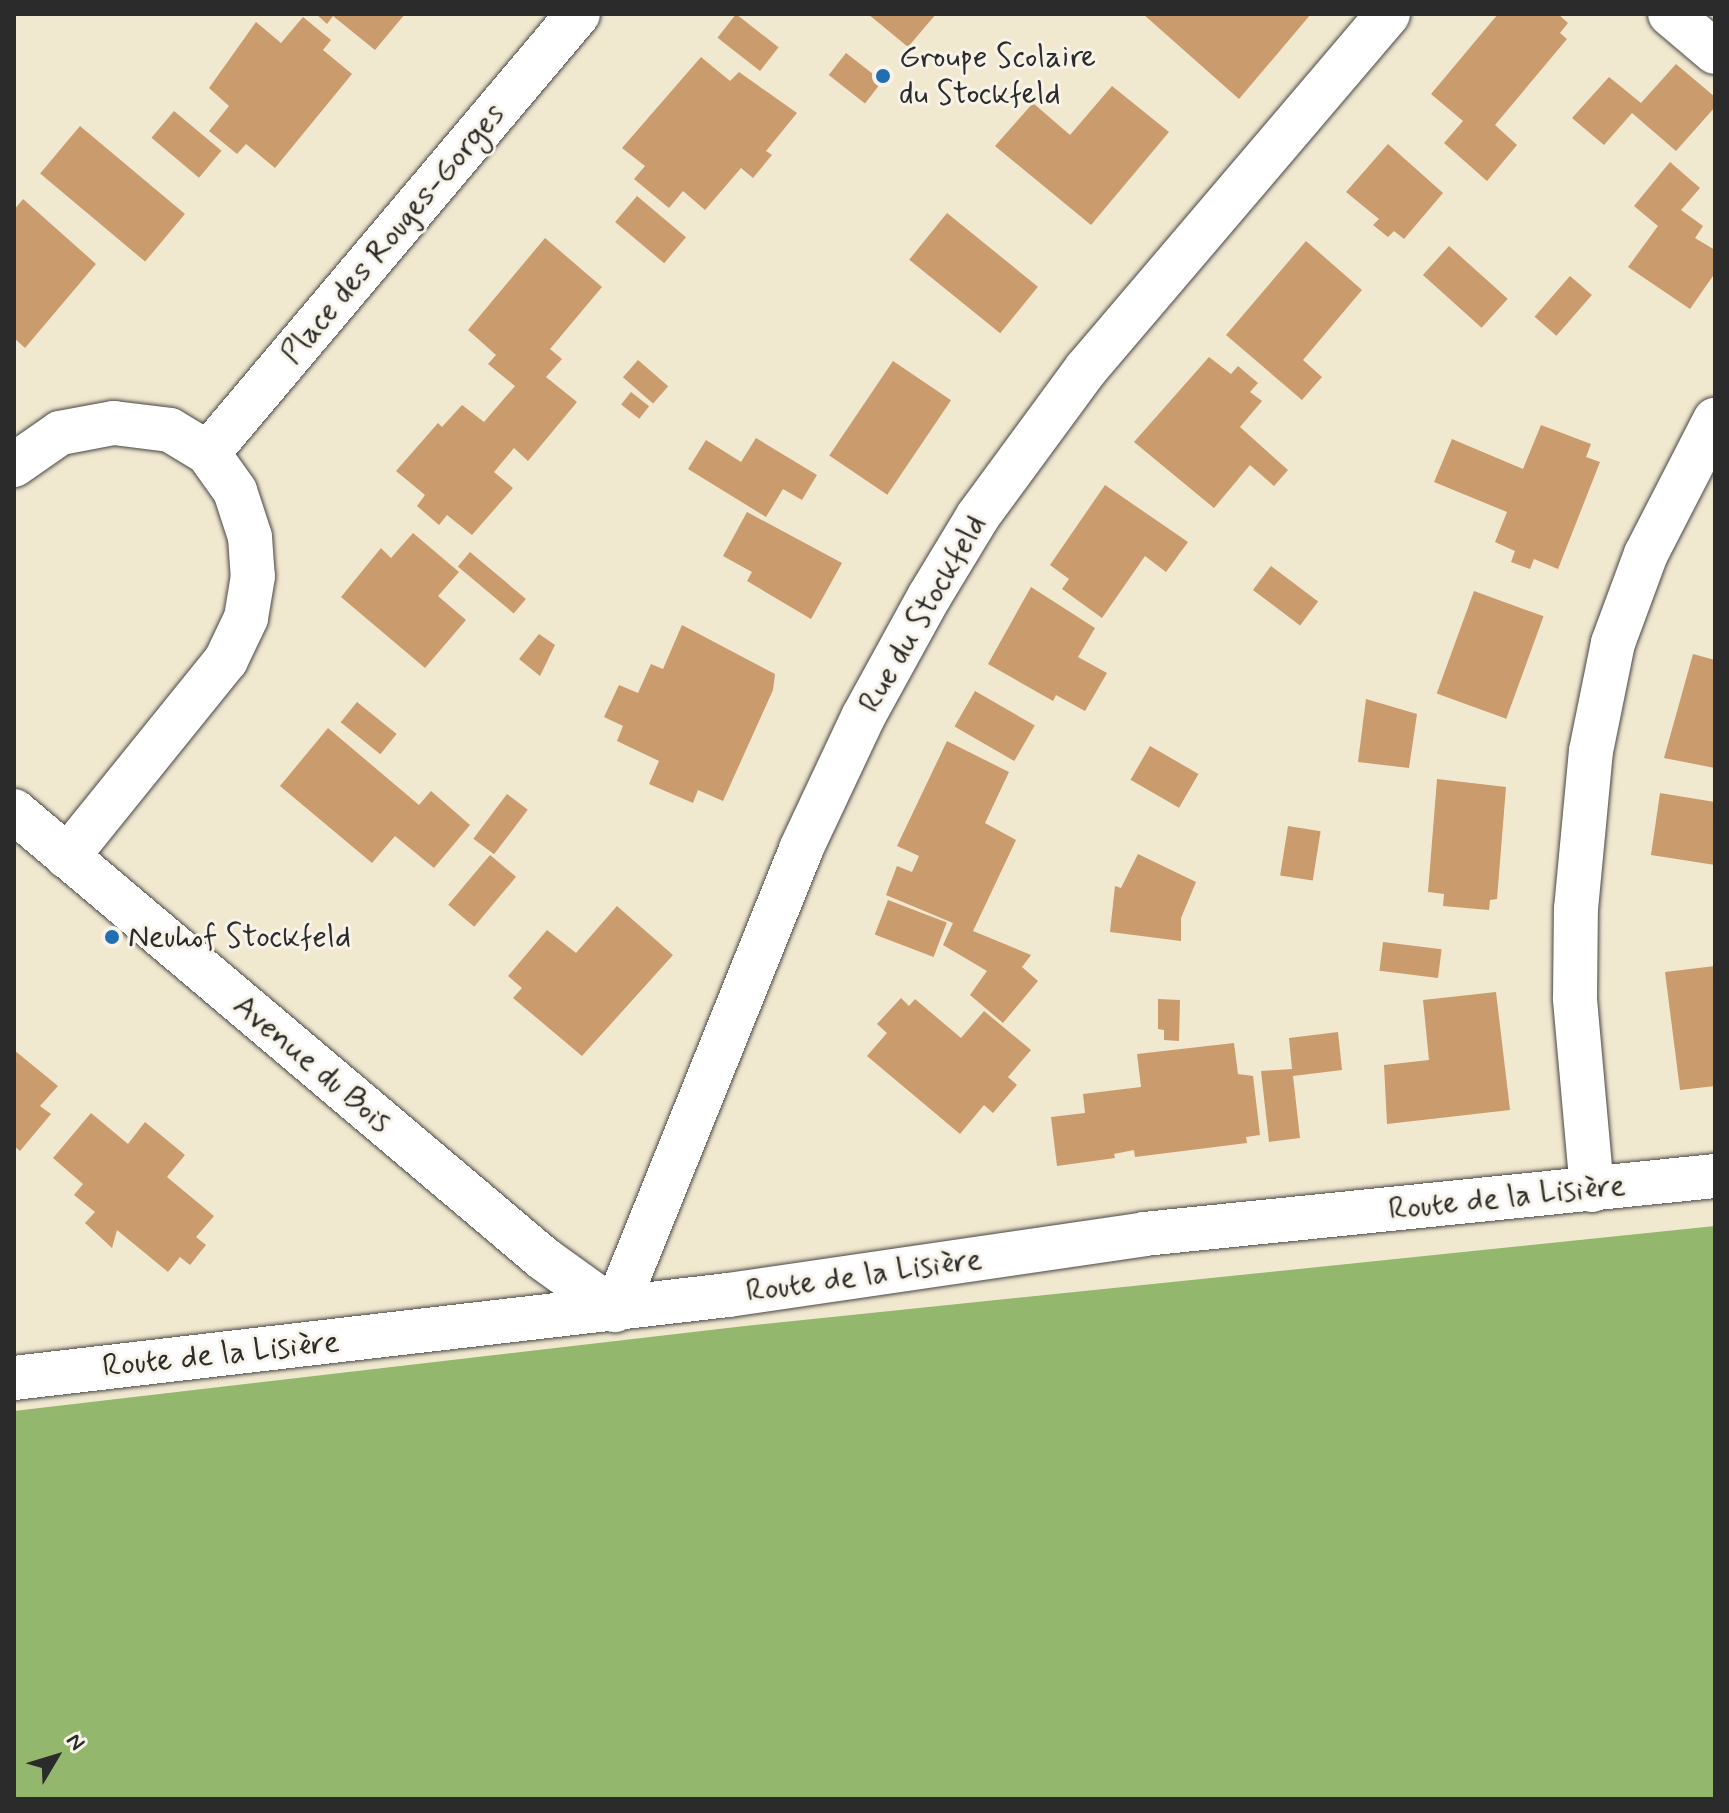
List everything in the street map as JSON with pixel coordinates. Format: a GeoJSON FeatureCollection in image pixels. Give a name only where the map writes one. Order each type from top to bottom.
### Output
{"type":"FeatureCollection","features":[{"type":"Feature","properties":{"kind":"street","name":"Place des Rouges-Gorges"},"geometry":{"type":"LineString","coordinates":[[208,453],[578,14]]}},
{"type":"Feature","properties":{"kind":"street","name":"Rue du Stockfeld"},"geometry":{"type":"LineString","coordinates":[[615,1310],[801,849],[863,717],[929,597],[978,516],[1086,369],[1388,14]]}},
{"type":"Feature","properties":{"kind":"street"},"geometry":{"type":"LineString","coordinates":[[1670,14],[1715,52]]}},
{"type":"Feature","properties":{"kind":"street"},"geometry":{"type":"LineString","coordinates":[[1592,1190],[1575,998],[1576,909],[1591,751],[1613,643],[1646,554],[1715,420]]}},
{"type":"Feature","properties":{"kind":"street"},"geometry":{"type":"LineString","coordinates":[[14,465],[60,433],[114,423],[170,430],[208,453],[235,491],[250,537],[253,576],[246,618],[226,660],[67,857]]}},
{"type":"Feature","properties":{"kind":"street","name":"Avenue du Bois"},"geometry":{"type":"LineString","coordinates":[[14,811],[544,1259],[615,1310]]}},
{"type":"Feature","properties":{"kind":"street","name":"Route de la Lisière"},"geometry":{"type":"LineString","coordinates":[[14,1378],[615,1310],[1144,1234],[1715,1176]]}},
{"type":"Feature","properties":{"kind":"green space"},"geometry":{"type":"Polygon","coordinates":[[[1715,1226],[1715,1799],[14,1799],[14,1411],[745,1326],[1715,1226]]]}},
{"type":"Feature","properties":{"kind":"building"},"geometry":{"type":"Polygon","coordinates":[[[316,14],[405,14],[375,50],[333,16],[327,24],[316,14]]]}},
{"type":"Feature","properties":{"kind":"building"},"geometry":{"type":"Polygon","coordinates":[[[736,14],[779,47],[760,71],[718,38],[736,14]]]}},
{"type":"Feature","properties":{"kind":"building"},"geometry":{"type":"Polygon","coordinates":[[[868,14],[936,14],[908,47],[868,14]]]}},
{"type":"Feature","properties":{"kind":"building"},"geometry":{"type":"Polygon","coordinates":[[[1143,14],[1311,14],[1239,99],[1143,14]]]}},
{"type":"Feature","properties":{"kind":"building"},"geometry":{"type":"Polygon","coordinates":[[[1498,14],[1558,14],[1568,23],[1560,33],[1567,39],[1495,125],[1517,145],[1487,181],[1444,143],[1463,121],[1431,94],[1498,14]]]}},
{"type":"Feature","properties":{"kind":"building"},"geometry":{"type":"Polygon","coordinates":[[[303,17],[331,40],[323,50],[352,74],[275,168],[246,144],[237,154],[209,131],[229,106],[209,88],[256,22],[281,43],[303,17]]]}},
{"type":"Feature","properties":{"kind":"building"},"geometry":{"type":"Polygon","coordinates":[[[846,53],[882,81],[865,103],[829,75],[846,53]]]}},
{"type":"Feature","properties":{"kind":"building"},"geometry":{"type":"Polygon","coordinates":[[[701,57],[730,81],[739,72],[797,113],[766,151],[772,155],[753,178],[741,168],[705,210],[683,191],[669,208],[634,179],[645,166],[622,148],[701,57]]]}},
{"type":"Feature","properties":{"kind":"building"},"geometry":{"type":"Polygon","coordinates":[[[1676,64],[1715,97],[1715,107],[1676,151],[1632,113],[1604,145],[1572,118],[1609,77],[1641,103],[1676,64]]]}},
{"type":"Feature","properties":{"kind":"building"},"geometry":{"type":"Polygon","coordinates":[[[1112,86],[1169,132],[1091,225],[995,146],[1033,103],[1070,135],[1112,86]]]}},
{"type":"Feature","properties":{"kind":"building"},"geometry":{"type":"Polygon","coordinates":[[[174,111],[221,151],[199,178],[152,138],[174,111]]]}},
{"type":"Feature","properties":{"kind":"building"},"geometry":{"type":"Polygon","coordinates":[[[80,126],[185,214],[145,262],[40,173],[80,126]]]}},
{"type":"Feature","properties":{"kind":"building"},"geometry":{"type":"Polygon","coordinates":[[[1388,144],[1443,193],[1404,239],[1394,231],[1388,237],[1373,225],[1379,219],[1346,192],[1388,144]]]}},
{"type":"Feature","properties":{"kind":"building"},"geometry":{"type":"Polygon","coordinates":[[[1670,162],[1700,188],[1681,210],[1703,226],[1695,238],[1715,250],[1715,273],[1690,309],[1628,267],[1658,226],[1634,206],[1670,162]]]}},
{"type":"Feature","properties":{"kind":"building"},"geometry":{"type":"Polygon","coordinates":[[[637,196],[686,237],[664,263],[615,222],[637,196]]]}},
{"type":"Feature","properties":{"kind":"building"},"geometry":{"type":"Polygon","coordinates":[[[23,199],[96,264],[25,348],[14,338],[14,210],[23,199]]]}},
{"type":"Feature","properties":{"kind":"building"},"geometry":{"type":"Polygon","coordinates":[[[947,213],[1038,287],[1000,333],[909,260],[947,213]]]}},
{"type":"Feature","properties":{"kind":"building"},"geometry":{"type":"Polygon","coordinates":[[[545,238],[602,287],[550,349],[562,359],[546,377],[577,402],[528,461],[514,448],[494,472],[513,488],[472,535],[447,515],[439,525],[417,506],[425,495],[396,471],[438,423],[442,427],[462,405],[484,422],[515,386],[488,364],[496,355],[468,330],[545,238]]]}},
{"type":"Feature","properties":{"kind":"building"},"geometry":{"type":"Polygon","coordinates":[[[1306,241],[1362,290],[1303,360],[1322,377],[1302,400],[1226,335],[1306,241]]]}},
{"type":"Feature","properties":{"kind":"building"},"geometry":{"type":"Polygon","coordinates":[[[1449,246],[1508,299],[1482,328],[1423,275],[1449,246]]]}},
{"type":"Feature","properties":{"kind":"building"},"geometry":{"type":"Polygon","coordinates":[[[1570,276],[1592,295],[1556,336],[1535,317],[1570,276]]]}},
{"type":"Feature","properties":{"kind":"building"},"geometry":{"type":"Polygon","coordinates":[[[1209,357],[1231,374],[1238,366],[1258,383],[1250,392],[1262,401],[1240,427],[1288,470],[1274,486],[1250,465],[1214,508],[1134,442],[1209,357]]]}},
{"type":"Feature","properties":{"kind":"building"},"geometry":{"type":"Polygon","coordinates":[[[638,360],[668,386],[653,404],[623,377],[638,360]]]}},
{"type":"Feature","properties":{"kind":"building"},"geometry":{"type":"Polygon","coordinates":[[[893,361],[951,400],[887,495],[829,456],[893,361]]]}},
{"type":"Feature","properties":{"kind":"building"},"geometry":{"type":"Polygon","coordinates":[[[631,392],[649,406],[639,419],[621,405],[631,392]]]}},
{"type":"Feature","properties":{"kind":"building"},"geometry":{"type":"Polygon","coordinates":[[[1541,425],[1591,444],[1586,457],[1600,462],[1558,569],[1534,559],[1530,569],[1511,562],[1515,551],[1495,542],[1507,512],[1434,482],[1452,439],[1523,469],[1541,425]]]}},
{"type":"Feature","properties":{"kind":"building"},"geometry":{"type":"Polygon","coordinates":[[[756,438],[817,475],[802,500],[783,489],[766,517],[688,469],[706,440],[741,462],[756,438]]]}},
{"type":"Feature","properties":{"kind":"building"},"geometry":{"type":"Polygon","coordinates":[[[1105,485],[1188,542],[1166,572],[1145,556],[1102,618],[1062,589],[1069,579],[1050,565],[1105,485]]]}},
{"type":"Feature","properties":{"kind":"building"},"geometry":{"type":"Polygon","coordinates":[[[747,512],[842,563],[811,619],[747,581],[752,572],[723,556],[747,512]]]}},
{"type":"Feature","properties":{"kind":"building"},"geometry":{"type":"Polygon","coordinates":[[[413,533],[459,572],[438,596],[466,620],[425,668],[341,597],[381,548],[391,558],[413,533]]]}},
{"type":"Feature","properties":{"kind":"building"},"geometry":{"type":"Polygon","coordinates":[[[470,552],[526,599],[514,613],[458,567],[470,552]]]}},
{"type":"Feature","properties":{"kind":"building"},"geometry":{"type":"Polygon","coordinates":[[[1271,566],[1318,602],[1300,625],[1253,590],[1271,566]]]}},
{"type":"Feature","properties":{"kind":"building"},"geometry":{"type":"Polygon","coordinates":[[[1031,587],[1095,628],[1078,657],[1107,673],[1085,711],[1056,695],[1053,701],[988,664],[1031,587]]]}},
{"type":"Feature","properties":{"kind":"building"},"geometry":{"type":"Polygon","coordinates":[[[1474,591],[1544,616],[1506,719],[1437,693],[1474,591]]]}},
{"type":"Feature","properties":{"kind":"building"},"geometry":{"type":"Polygon","coordinates":[[[682,625],[775,674],[773,690],[723,801],[698,790],[693,803],[649,784],[659,761],[617,741],[623,726],[604,717],[619,685],[638,693],[651,664],[663,669],[682,625]]]}},
{"type":"Feature","properties":{"kind":"building"},"geometry":{"type":"Polygon","coordinates":[[[539,634],[555,645],[540,676],[519,659],[539,634]]]}},
{"type":"Feature","properties":{"kind":"building"},"geometry":{"type":"Polygon","coordinates":[[[1693,654],[1715,660],[1715,768],[1664,758],[1693,654]]]}},
{"type":"Feature","properties":{"kind":"building"},"geometry":{"type":"Polygon","coordinates":[[[975,691],[1035,726],[1014,761],[954,727],[975,691]]]}},
{"type":"Feature","properties":{"kind":"building"},"geometry":{"type":"Polygon","coordinates":[[[1366,699],[1417,714],[1409,768],[1358,762],[1366,699]]]}},
{"type":"Feature","properties":{"kind":"building"},"geometry":{"type":"Polygon","coordinates":[[[357,702],[397,734],[380,754],[341,722],[357,702]]]}},
{"type":"Feature","properties":{"kind":"building"},"geometry":{"type":"Polygon","coordinates":[[[328,728],[419,805],[431,791],[470,825],[434,868],[395,836],[372,863],[280,786],[328,728]]]}},
{"type":"Feature","properties":{"kind":"building"},"geometry":{"type":"Polygon","coordinates":[[[947,741],[1009,772],[985,823],[1016,840],[973,931],[1031,955],[1022,967],[1038,981],[1003,1023],[970,995],[987,971],[943,945],[953,923],[886,895],[897,866],[912,872],[919,856],[897,846],[947,741]]]}},
{"type":"Feature","properties":{"kind":"building"},"geometry":{"type":"Polygon","coordinates":[[[1150,746],[1198,774],[1179,808],[1130,780],[1150,746]]]}},
{"type":"Feature","properties":{"kind":"building"},"geometry":{"type":"Polygon","coordinates":[[[1437,779],[1506,787],[1497,899],[1490,900],[1489,910],[1443,906],[1444,894],[1428,892],[1437,779]]]}},
{"type":"Feature","properties":{"kind":"building"},"geometry":{"type":"Polygon","coordinates":[[[1660,793],[1715,802],[1715,865],[1651,855],[1660,793]]]}},
{"type":"Feature","properties":{"kind":"building"},"geometry":{"type":"Polygon","coordinates":[[[507,794],[528,810],[494,854],[473,839],[507,794]]]}},
{"type":"Feature","properties":{"kind":"building"},"geometry":{"type":"Polygon","coordinates":[[[1288,826],[1321,831],[1313,881],[1280,875],[1288,826]]]}},
{"type":"Feature","properties":{"kind":"building"},"geometry":{"type":"Polygon","coordinates":[[[1138,854],[1196,882],[1181,918],[1181,941],[1110,932],[1115,886],[1121,888],[1138,854]]]}},
{"type":"Feature","properties":{"kind":"building"},"geometry":{"type":"Polygon","coordinates":[[[490,855],[516,877],[474,927],[448,905],[490,855]]]}},
{"type":"Feature","properties":{"kind":"building"},"geometry":{"type":"Polygon","coordinates":[[[888,900],[947,923],[934,957],[875,935],[888,900]]]}},
{"type":"Feature","properties":{"kind":"building"},"geometry":{"type":"Polygon","coordinates":[[[617,906],[673,955],[582,1056],[513,998],[522,988],[508,976],[547,930],[576,953],[617,906]]]}},
{"type":"Feature","properties":{"kind":"building"},"geometry":{"type":"Polygon","coordinates":[[[1383,942],[1442,949],[1438,978],[1379,971],[1383,942]]]}},
{"type":"Feature","properties":{"kind":"building"},"geometry":{"type":"Polygon","coordinates":[[[1715,966],[1715,1086],[1680,1090],[1665,972],[1715,966]]]}},
{"type":"Feature","properties":{"kind":"building"},"geometry":{"type":"Polygon","coordinates":[[[1496,992],[1510,1110],[1387,1124],[1384,1065],[1429,1060],[1423,1000],[1496,992]]]}},
{"type":"Feature","properties":{"kind":"building"},"geometry":{"type":"Polygon","coordinates":[[[901,998],[909,1006],[915,999],[961,1038],[984,1011],[1031,1050],[1008,1077],[1017,1085],[993,1113],[984,1105],[960,1134],[867,1056],[887,1033],[877,1024],[901,998]]]}},
{"type":"Feature","properties":{"kind":"building"},"geometry":{"type":"Polygon","coordinates":[[[1158,999],[1180,1000],[1179,1041],[1164,1040],[1164,1030],[1158,1029],[1158,999]]]}},
{"type":"Feature","properties":{"kind":"building"},"geometry":{"type":"Polygon","coordinates":[[[1338,1032],[1342,1070],[1293,1076],[1300,1138],[1269,1142],[1261,1071],[1292,1069],[1289,1038],[1338,1032]]]}},
{"type":"Feature","properties":{"kind":"building"},"geometry":{"type":"Polygon","coordinates":[[[1234,1043],[1238,1074],[1253,1076],[1260,1135],[1246,1137],[1247,1143],[1135,1157],[1134,1150],[1114,1154],[1115,1158],[1057,1166],[1051,1117],[1085,1113],[1083,1094],[1141,1087],[1137,1054],[1234,1043]]]}},
{"type":"Feature","properties":{"kind":"building"},"geometry":{"type":"Polygon","coordinates":[[[14,1050],[58,1086],[40,1106],[51,1114],[20,1151],[14,1146],[14,1050]]]}},
{"type":"Feature","properties":{"kind":"building"},"geometry":{"type":"Polygon","coordinates":[[[91,1113],[128,1144],[145,1122],[185,1155],[167,1177],[214,1216],[196,1237],[206,1245],[190,1265],[180,1257],[168,1272],[117,1230],[112,1248],[85,1223],[95,1212],[74,1195],[83,1184],[53,1158],[91,1113]]]}},
{"type":"Feature","properties":{"kind":"place","name":"Groupe Scolaire du Stockfeld"},"geometry":{"type":"Point","coordinates":[883,76]}},
{"type":"Feature","properties":{"kind":"place","name":"Neuhof Stockfeld"},"geometry":{"type":"Point","coordinates":[112,937]}}]}
